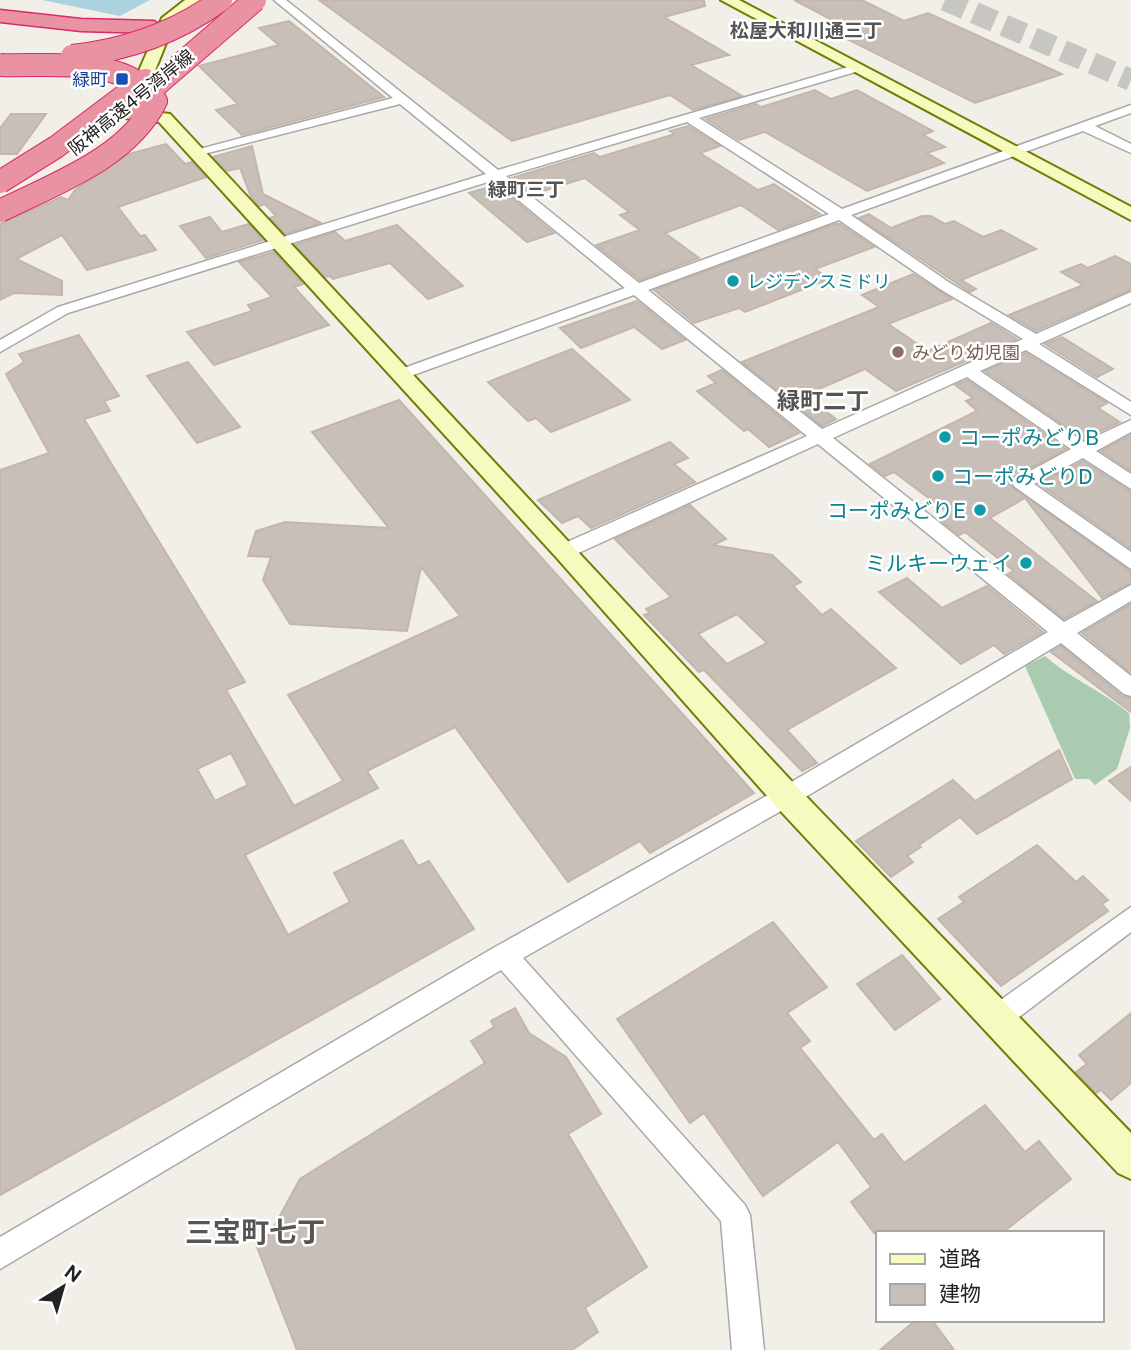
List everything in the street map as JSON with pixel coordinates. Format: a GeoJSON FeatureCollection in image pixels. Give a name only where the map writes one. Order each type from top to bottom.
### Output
{"type":"FeatureCollection","features":[{"type":"Feature","properties":{"kind":"highway"},"geometry":{"type":"LineString","coordinates":[[2,59],[80,56],[136,46],[184,26],[221,0]]}},
{"type":"Feature","properties":{"kind":"highway","name":"阪神高速4号湾岸線"},"geometry":{"type":"LineString","coordinates":[[0,182],[96,118],[237,0]]}},
{"type":"Feature","properties":{"kind":"highway","name":"阪神高速4号湾岸線"},"geometry":{"type":"LineString","coordinates":[[0,196],[113,121],[255,0]]}},
{"type":"Feature","properties":{"kind":"highway"},"geometry":{"type":"LineString","coordinates":[[0,24],[69,29],[154,27],[210,19],[264,0]]}},
{"type":"Feature","properties":{"kind":"highway"},"geometry":{"type":"LineString","coordinates":[[0,16],[81,25],[154,27]]}},
{"type":"Feature","properties":{"kind":"highway"},"geometry":{"type":"LineString","coordinates":[[0,211],[122,142],[146,123],[156,101],[154,94],[139,81],[115,73],[2,59]]}},
{"type":"Feature","properties":{"kind":"street"},"geometry":{"type":"LineString","coordinates":[[0,190],[81,138],[112,112],[145,75],[153,49],[168,18],[180,7],[196,0]]}},
{"type":"Feature","properties":{"kind":"street"},"geometry":{"type":"LineString","coordinates":[[279,0],[399,100],[1131,688]]}},
{"type":"Feature","properties":{"kind":"street"},"geometry":{"type":"LineString","coordinates":[[728,0],[1131,214]]}},
{"type":"Feature","properties":{"kind":"street"},"geometry":{"type":"LineString","coordinates":[[0,347],[63,310],[495,176],[858,68]]}},
{"type":"Feature","properties":{"kind":"street"},"geometry":{"type":"LineString","coordinates":[[197,154],[399,100]]}},
{"type":"Feature","properties":{"kind":"street"},"geometry":{"type":"LineString","coordinates":[[399,375],[1131,109]]}},
{"type":"Feature","properties":{"kind":"street"},"geometry":{"type":"LineString","coordinates":[[112,112],[164,118],[399,375],[565,551],[786,796],[1131,1160]]}},
{"type":"Feature","properties":{"kind":"street"},"geometry":{"type":"LineString","coordinates":[[690,118],[841,215],[1131,410]]}},
{"type":"Feature","properties":{"kind":"street"},"geometry":{"type":"LineString","coordinates":[[1084,126],[1131,149]]}},
{"type":"Feature","properties":{"kind":"street"},"geometry":{"type":"LineString","coordinates":[[565,551],[1131,297]]}},
{"type":"Feature","properties":{"kind":"street"},"geometry":{"type":"LineString","coordinates":[[967,369],[1131,483]]}},
{"type":"Feature","properties":{"kind":"street"},"geometry":{"type":"LineString","coordinates":[[1131,425],[1021,482],[1131,562]]}},
{"type":"Feature","properties":{"kind":"street"},"geometry":{"type":"LineString","coordinates":[[0,1254],[504,956],[786,796],[1131,592]]}},
{"type":"Feature","properties":{"kind":"street"},"geometry":{"type":"LineString","coordinates":[[997,1018],[1131,918]]}},
{"type":"Feature","properties":{"kind":"street"},"geometry":{"type":"LineString","coordinates":[[504,956],[735,1215],[748,1350]]}},
{"type":"Feature","properties":{"kind":"green space"},"geometry":{"type":"Polygon","coordinates":[[[1045,656],[1129,713],[1130,728],[1117,769],[1095,785],[1089,779],[1075,779],[1025,666],[1045,656]]]}},
{"type":"Feature","properties":{"kind":"water"},"geometry":{"type":"Polygon","coordinates":[[[42,0],[150,0],[120,16],[42,0]]]}},
{"type":"Feature","properties":{"kind":"building"},"geometry":{"type":"Polygon","coordinates":[[[319,0],[704,0],[705,6],[664,17],[729,55],[691,65],[742,96],[693,110],[670,95],[512,141],[319,0]]]}},
{"type":"Feature","properties":{"kind":"building"},"geometry":{"type":"Polygon","coordinates":[[[794,0],[862,0],[904,21],[928,13],[1062,74],[975,103],[833,32],[848,28],[794,0]]]}},
{"type":"Feature","properties":{"kind":"building"},"geometry":{"type":"Polygon","coordinates":[[[289,21],[384,97],[242,135],[216,110],[238,104],[199,66],[279,45],[259,28],[289,21]]]}},
{"type":"Feature","properties":{"kind":"building"},"geometry":{"type":"Polygon","coordinates":[[[815,90],[831,99],[857,90],[933,131],[923,135],[945,147],[927,153],[944,163],[867,191],[765,132],[739,140],[706,119],[756,104],[761,107],[815,90]]]}},
{"type":"Feature","properties":{"kind":"building"},"geometry":{"type":"Polygon","coordinates":[[[11,114],[46,114],[17,154],[0,154],[0,128],[11,114]]]}},
{"type":"Feature","properties":{"kind":"building"},"geometry":{"type":"Polygon","coordinates":[[[688,126],[720,146],[700,153],[758,190],[774,184],[820,214],[778,230],[741,205],[665,233],[699,258],[640,280],[596,245],[640,230],[620,215],[629,212],[585,178],[533,194],[512,178],[594,153],[600,157],[675,134],[670,131],[688,126]]]}},
{"type":"Feature","properties":{"kind":"building"},"geometry":{"type":"Polygon","coordinates":[[[166,144],[185,164],[192,162],[206,177],[118,207],[140,236],[145,235],[156,250],[87,270],[62,235],[16,259],[62,281],[62,295],[14,293],[0,300],[0,224],[61,197],[68,200],[75,190],[129,154],[166,144]]]}},
{"type":"Feature","properties":{"kind":"building"},"geometry":{"type":"Polygon","coordinates":[[[252,146],[263,194],[321,223],[285,234],[270,218],[276,216],[265,204],[259,206],[251,197],[240,168],[227,171],[213,157],[252,146]]]}},
{"type":"Feature","properties":{"kind":"building"},"geometry":{"type":"Polygon","coordinates":[[[496,185],[554,233],[527,242],[469,193],[496,185]]]}},
{"type":"Feature","properties":{"kind":"building"},"geometry":{"type":"Polygon","coordinates":[[[869,214],[891,228],[922,216],[931,216],[945,224],[954,221],[983,237],[1001,230],[1036,249],[961,280],[976,289],[970,292],[859,218],[869,214]]]}},
{"type":"Feature","properties":{"kind":"building"},"geometry":{"type":"Polygon","coordinates":[[[210,217],[222,232],[249,224],[263,240],[206,258],[180,226],[210,217]]]}},
{"type":"Feature","properties":{"kind":"building"},"geometry":{"type":"Polygon","coordinates":[[[840,224],[874,247],[815,269],[829,279],[745,312],[739,308],[694,323],[654,290],[840,224]]]}},
{"type":"Feature","properties":{"kind":"building"},"geometry":{"type":"Polygon","coordinates":[[[397,225],[463,286],[428,299],[390,263],[333,279],[330,276],[325,277],[295,245],[335,232],[345,241],[397,225]]]}},
{"type":"Feature","properties":{"kind":"building"},"geometry":{"type":"Polygon","coordinates":[[[274,252],[303,284],[294,287],[329,325],[214,365],[187,332],[252,311],[248,305],[272,297],[239,262],[274,252]]]}},
{"type":"Feature","properties":{"kind":"building"},"geometry":{"type":"Polygon","coordinates":[[[1115,256],[1131,264],[1131,290],[1036,331],[1009,315],[1083,285],[1061,272],[1081,264],[1088,268],[1115,256]]]}},
{"type":"Feature","properties":{"kind":"building"},"geometry":{"type":"Polygon","coordinates":[[[913,274],[952,299],[888,324],[928,351],[991,323],[1017,339],[896,391],[865,369],[805,395],[836,419],[822,426],[742,362],[879,307],[862,295],[913,274]]]}},
{"type":"Feature","properties":{"kind":"building"},"geometry":{"type":"Polygon","coordinates":[[[637,301],[685,340],[662,349],[634,327],[581,348],[560,328],[637,301]]]}},
{"type":"Feature","properties":{"kind":"building"},"geometry":{"type":"Polygon","coordinates":[[[79,335],[119,396],[104,401],[110,411],[84,419],[245,682],[226,690],[294,806],[343,781],[288,695],[460,616],[421,567],[407,631],[290,624],[263,580],[271,557],[248,556],[256,531],[285,522],[389,528],[312,432],[399,400],[754,793],[650,853],[640,841],[568,882],[455,727],[367,771],[378,788],[245,855],[288,935],[350,902],[334,873],[402,840],[418,866],[429,861],[474,929],[0,1195],[0,470],[49,453],[6,374],[24,362],[19,354],[79,335]],[[231,753],[197,769],[215,801],[248,785],[231,753]]]}},
{"type":"Feature","properties":{"kind":"building"},"geometry":{"type":"Polygon","coordinates":[[[1062,337],[1113,369],[1097,377],[1045,344],[1062,337]]]}},
{"type":"Feature","properties":{"kind":"building"},"geometry":{"type":"Polygon","coordinates":[[[572,349],[630,400],[551,432],[536,418],[528,421],[488,382],[572,349]]]}},
{"type":"Feature","properties":{"kind":"building"},"geometry":{"type":"Polygon","coordinates":[[[1026,353],[1107,403],[1098,408],[1120,422],[1084,439],[985,371],[1026,353]]]}},
{"type":"Feature","properties":{"kind":"building"},"geometry":{"type":"Polygon","coordinates":[[[188,362],[240,427],[197,443],[147,376],[188,362]]]}},
{"type":"Feature","properties":{"kind":"building"},"geometry":{"type":"Polygon","coordinates":[[[722,370],[799,433],[769,447],[748,429],[744,431],[697,391],[716,383],[708,376],[722,370]]]}},
{"type":"Feature","properties":{"kind":"building"},"geometry":{"type":"Polygon","coordinates":[[[967,380],[1066,449],[1014,477],[1010,485],[1131,572],[1131,583],[1102,598],[1025,498],[990,518],[1097,601],[1064,619],[1008,574],[1014,571],[965,532],[959,535],[939,519],[950,514],[894,472],[885,476],[870,464],[977,411],[966,401],[973,398],[955,385],[967,380]]]}},
{"type":"Feature","properties":{"kind":"building"},"geometry":{"type":"Polygon","coordinates":[[[1131,435],[1131,471],[1101,451],[1131,435]]]}},
{"type":"Feature","properties":{"kind":"building"},"geometry":{"type":"Polygon","coordinates":[[[670,442],[688,458],[674,464],[695,482],[591,528],[578,516],[562,523],[538,500],[670,442]]]}},
{"type":"Feature","properties":{"kind":"building"},"geometry":{"type":"Polygon","coordinates":[[[1083,461],[1131,492],[1131,549],[1039,484],[1083,461]]]}},
{"type":"Feature","properties":{"kind":"building"},"geometry":{"type":"Polygon","coordinates":[[[690,505],[726,539],[713,545],[772,555],[801,582],[793,586],[822,615],[831,609],[896,668],[787,730],[817,763],[802,771],[704,670],[699,672],[644,615],[650,613],[646,609],[671,597],[615,539],[690,505]],[[737,614],[698,634],[727,664],[767,643],[737,614]]]}},
{"type":"Feature","properties":{"kind":"building"},"geometry":{"type":"Polygon","coordinates":[[[907,578],[942,608],[987,586],[1043,632],[1004,654],[994,645],[961,664],[879,592],[907,578]]]}},
{"type":"Feature","properties":{"kind":"building"},"geometry":{"type":"Polygon","coordinates":[[[1131,604],[1131,673],[1082,633],[1131,604]]]}},
{"type":"Feature","properties":{"kind":"building"},"geometry":{"type":"Polygon","coordinates":[[[1061,646],[1122,696],[1131,698],[1131,712],[1051,652],[1061,646]]]}},
{"type":"Feature","properties":{"kind":"building"},"geometry":{"type":"Polygon","coordinates":[[[1059,750],[1072,779],[977,834],[960,817],[919,845],[921,847],[907,856],[913,862],[891,877],[856,841],[953,780],[975,801],[1059,750]]]}},
{"type":"Feature","properties":{"kind":"building"},"geometry":{"type":"Polygon","coordinates":[[[1131,767],[1131,801],[1109,781],[1131,767]]]}},
{"type":"Feature","properties":{"kind":"building"},"geometry":{"type":"Polygon","coordinates":[[[1037,845],[1076,882],[1083,876],[1108,900],[1102,904],[1108,911],[1001,986],[938,919],[964,902],[959,897],[1037,845]]]}},
{"type":"Feature","properties":{"kind":"building"},"geometry":{"type":"Polygon","coordinates":[[[773,922],[827,987],[787,1013],[810,1041],[800,1048],[874,1140],[882,1134],[904,1163],[985,1105],[1025,1152],[1039,1141],[1071,1179],[1005,1231],[874,1233],[851,1202],[871,1187],[838,1142],[763,1196],[704,1113],[690,1123],[617,1019],[773,922]]]}},
{"type":"Feature","properties":{"kind":"building"},"geometry":{"type":"Polygon","coordinates":[[[902,955],[940,999],[895,1030],[857,984],[902,955]]]}},
{"type":"Feature","properties":{"kind":"building"},"geometry":{"type":"Polygon","coordinates":[[[515,1008],[529,1033],[566,1057],[601,1114],[568,1134],[647,1267],[585,1308],[598,1332],[572,1350],[297,1350],[255,1242],[270,1234],[300,1179],[485,1063],[471,1041],[494,1027],[491,1021],[515,1008]]]}},
{"type":"Feature","properties":{"kind":"building"},"geometry":{"type":"Polygon","coordinates":[[[1131,1013],[1131,1083],[1111,1100],[1101,1090],[1096,1093],[1076,1072],[1087,1064],[1079,1055],[1131,1013]]]}},
{"type":"Feature","properties":{"kind":"building"},"geometry":{"type":"Polygon","coordinates":[[[914,1322],[933,1322],[954,1350],[880,1350],[914,1322]]]}},
{"type":"Feature","properties":{"kind":"tunnel"},"geometry":{"type":"LineString","coordinates":[[945,0],[1131,80]]}},
{"type":"Feature","properties":{"kind":"place","name":"緑町"},"geometry":{"type":"Point","coordinates":[122,79]}},
{"type":"Feature","properties":{"kind":"place","name":"レジデンスミドリ"},"geometry":{"type":"Point","coordinates":[733,281]}},
{"type":"Feature","properties":{"kind":"place","name":"みどり幼児園"},"geometry":{"type":"Point","coordinates":[898,352]}},
{"type":"Feature","properties":{"kind":"place","name":"コーポみどりB"},"geometry":{"type":"Point","coordinates":[945,437]}},
{"type":"Feature","properties":{"kind":"place","name":"コーポみどりD"},"geometry":{"type":"Point","coordinates":[938,476]}},
{"type":"Feature","properties":{"kind":"place","name":"コーポみどりE"},"geometry":{"type":"Point","coordinates":[980,510]}},
{"type":"Feature","properties":{"kind":"place","name":"ミルキーウェイ"},"geometry":{"type":"Point","coordinates":[1026,563]}},
{"type":"Feature","properties":{"kind":"district","name":"松屋大和川通三丁"},"geometry":{"type":"Point","coordinates":[806,30]}},
{"type":"Feature","properties":{"kind":"district","name":"緑町三丁"},"geometry":{"type":"Point","coordinates":[526,189]}},
{"type":"Feature","properties":{"kind":"district","name":"緑町二丁"},"geometry":{"type":"Point","coordinates":[823,400]}},
{"type":"Feature","properties":{"kind":"district","name":"三宝町七丁"},"geometry":{"type":"Point","coordinates":[255,1231]}}]}
